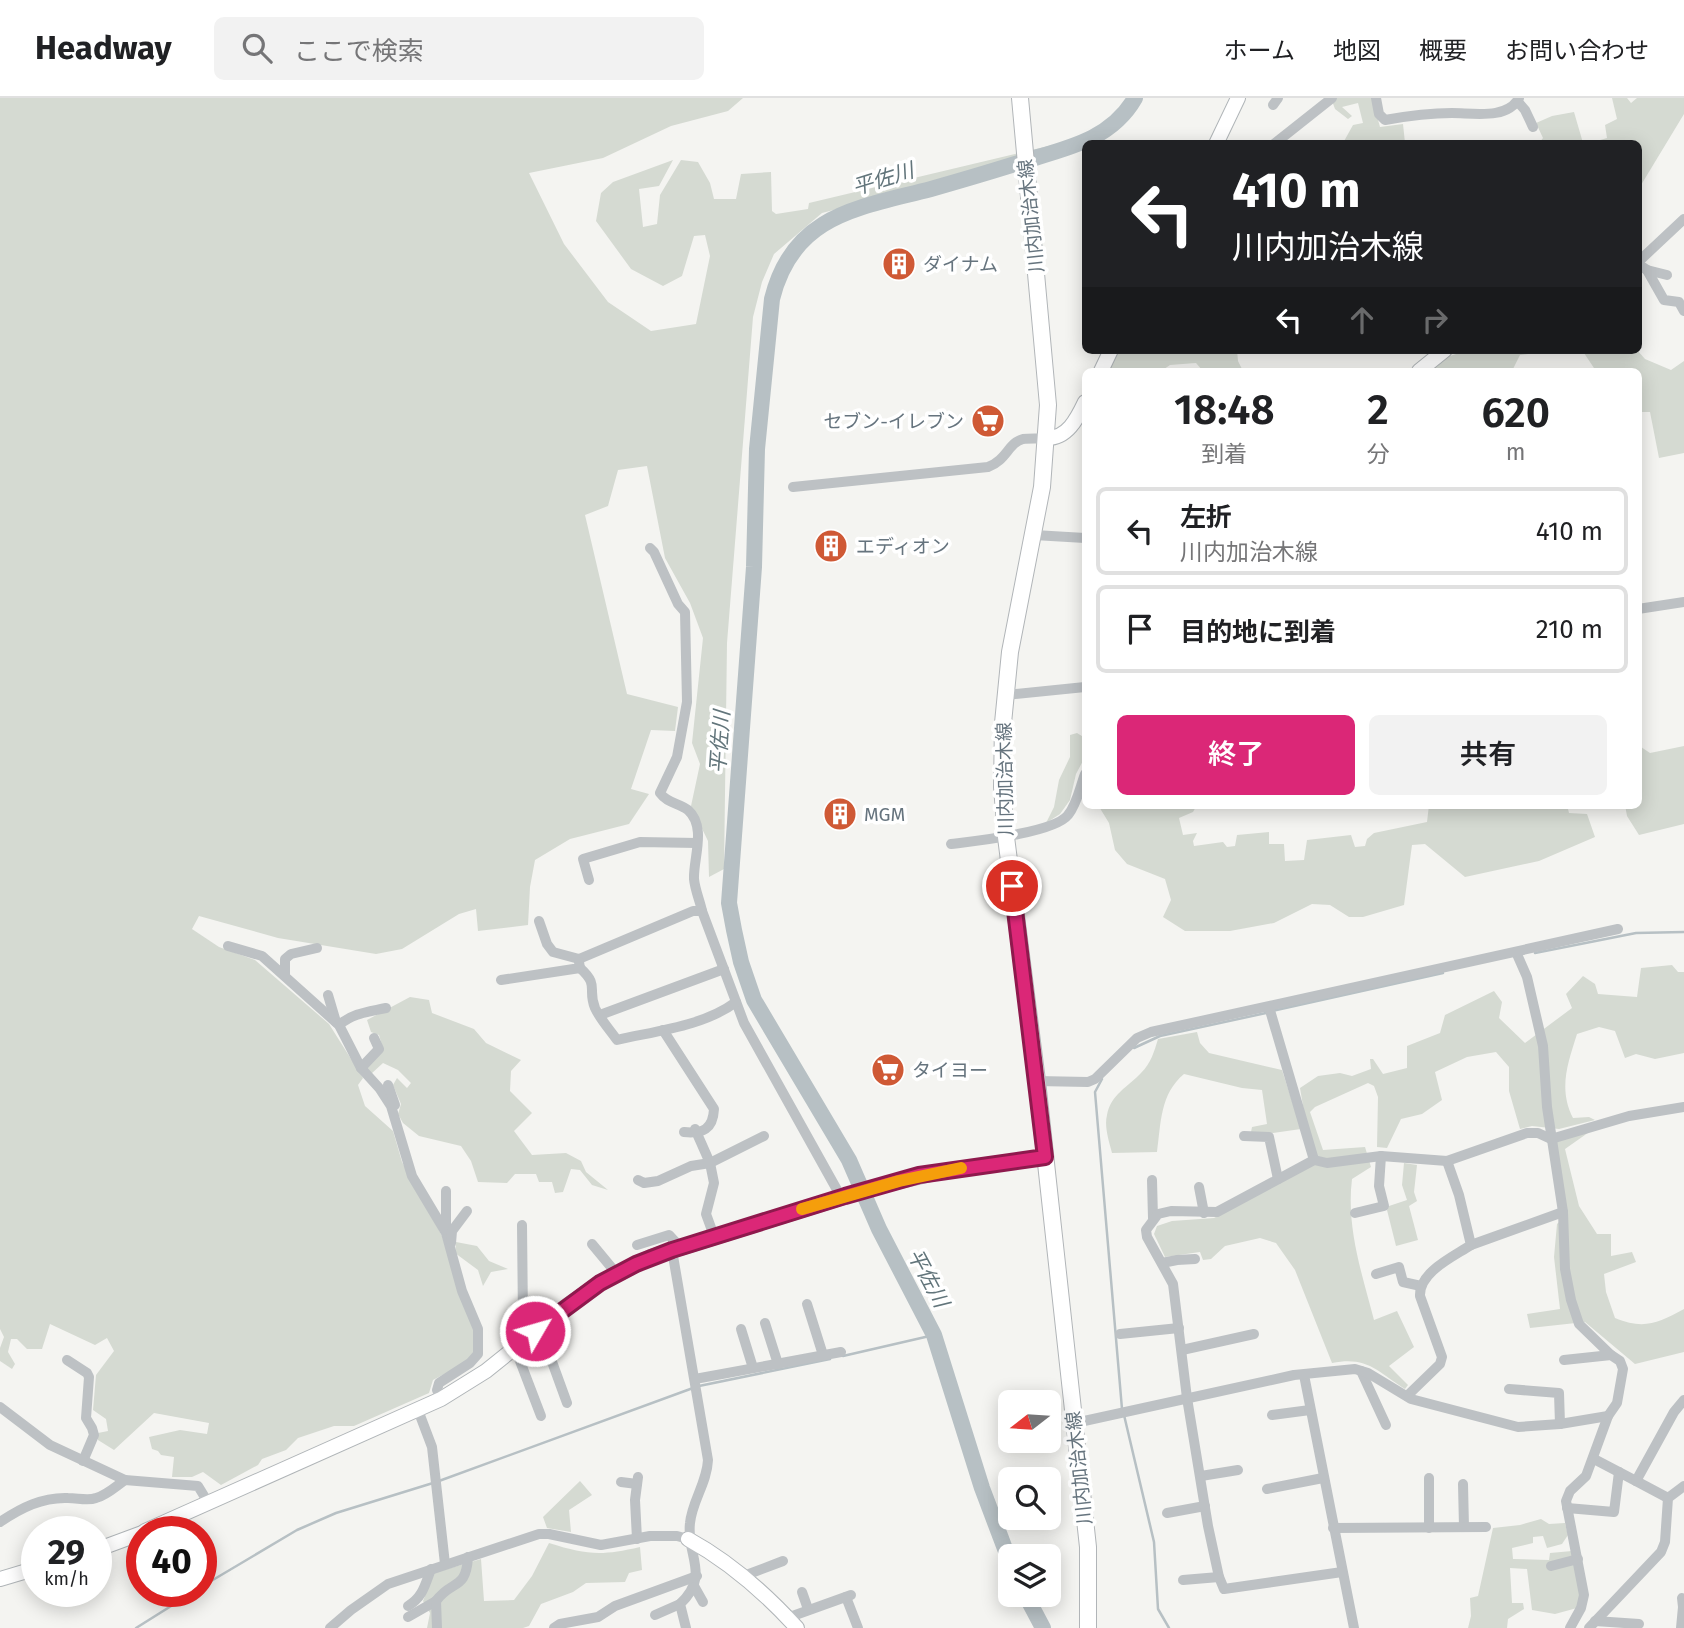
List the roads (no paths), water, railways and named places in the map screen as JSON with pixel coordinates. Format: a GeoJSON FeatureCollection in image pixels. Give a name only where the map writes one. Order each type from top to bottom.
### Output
{"type":"FeatureCollection","features":[{"type":"Feature","properties":{"kind":"main road","name":"川内加治木線"},"geometry":{"type":"LineString","coordinates":[[1020,98],[1045,359],[1046,438],[1034,535],[1010,652],[1002,754],[1006,837],[1037,1081],[1088,1547],[1088,1628]]}},
{"type":"Feature","properties":{"kind":"street"},"geometry":{"type":"LineString","coordinates":[[1218,140],[1238,98]]}},
{"type":"Feature","properties":{"kind":"street"},"geometry":{"type":"LineString","coordinates":[[1279,140],[1332,98]]}},
{"type":"Feature","properties":{"kind":"street"},"geometry":{"type":"LineString","coordinates":[[1376,98],[1379,114],[1385,120],[1414,115],[1496,112],[1509,109],[1518,100],[1533,127]]}},
{"type":"Feature","properties":{"kind":"street"},"geometry":{"type":"LineString","coordinates":[[1642,264],[1684,219]]}},
{"type":"Feature","properties":{"kind":"street"},"geometry":{"type":"LineString","coordinates":[[1642,265],[1667,275]]}},
{"type":"Feature","properties":{"kind":"street"},"geometry":{"type":"LineString","coordinates":[[1642,267],[1664,300],[1679,302],[1684,311]]}},
{"type":"Feature","properties":{"kind":"street"},"geometry":{"type":"LineString","coordinates":[[1423,368],[1440,354]]}},
{"type":"Feature","properties":{"kind":"street"},"geometry":{"type":"LineString","coordinates":[[793,487],[988,467],[999,463],[1013,445],[1022,439],[1055,438],[1067,431],[1082,407]]}},
{"type":"Feature","properties":{"kind":"street"},"geometry":{"type":"LineString","coordinates":[[1034,535],[1082,538]]}},
{"type":"Feature","properties":{"kind":"street"},"geometry":{"type":"LineString","coordinates":[[650,548],[678,604],[685,612],[688,664],[687,702],[677,757],[660,793],[688,810],[694,821],[697,843],[694,878],[702,911],[744,1023],[843,1196]]}},
{"type":"Feature","properties":{"kind":"street"},"geometry":{"type":"LineString","coordinates":[[1642,608],[1684,602]]}},
{"type":"Feature","properties":{"kind":"street"},"geometry":{"type":"LineString","coordinates":[[1005,695],[1082,687]]}},
{"type":"Feature","properties":{"kind":"street"},"geometry":{"type":"LineString","coordinates":[[951,844],[1006,837],[1055,824],[1068,817],[1082,782]]}},
{"type":"Feature","properties":{"kind":"street"},"geometry":{"type":"LineString","coordinates":[[589,880],[583,859],[601,852],[640,842],[697,843]]}},
{"type":"Feature","properties":{"kind":"street"},"geometry":{"type":"LineString","coordinates":[[501,980],[579,964],[693,911],[702,911]]}},
{"type":"Feature","properties":{"kind":"street"},"geometry":{"type":"LineString","coordinates":[[539,921],[547,944],[553,952],[579,964],[590,977],[594,987],[594,1007],[617,1040],[687,1024],[728,1008],[736,1002]]}},
{"type":"Feature","properties":{"kind":"street"},"geometry":{"type":"LineString","coordinates":[[1037,1081],[1088,1082],[1095,1079],[1137,1038],[1151,1032],[1270,1010],[1517,955],[1618,929]]}},
{"type":"Feature","properties":{"kind":"street"},"geometry":{"type":"LineString","coordinates":[[228,946],[262,956],[338,1024]]}},
{"type":"Feature","properties":{"kind":"street"},"geometry":{"type":"LineString","coordinates":[[285,975],[285,959],[291,954],[317,948]]}},
{"type":"Feature","properties":{"kind":"street"},"geometry":{"type":"LineString","coordinates":[[1517,955],[1527,977],[1543,1046],[1551,1139],[1563,1212],[1565,1269],[1571,1300],[1579,1324],[1620,1361],[1623,1369],[1618,1403],[1608,1416],[1594,1459],[1586,1476],[1570,1491],[1566,1501],[1584,1595],[1581,1608],[1570,1628]]}},
{"type":"Feature","properties":{"kind":"street"},"geometry":{"type":"LineString","coordinates":[[600,1015],[724,969]]}},
{"type":"Feature","properties":{"kind":"street"},"geometry":{"type":"LineString","coordinates":[[328,995],[338,1024],[361,1069],[380,1089],[394,1113],[412,1176],[446,1233]]}},
{"type":"Feature","properties":{"kind":"street"},"geometry":{"type":"LineString","coordinates":[[338,1024],[359,1013],[386,1008]]}},
{"type":"Feature","properties":{"kind":"street"},"geometry":{"type":"LineString","coordinates":[[1270,1010],[1314,1160]]}},
{"type":"Feature","properties":{"kind":"street"},"geometry":{"type":"LineString","coordinates":[[663,1030],[714,1109],[714,1120],[708,1127],[692,1131],[710,1163],[714,1183],[706,1214],[714,1236]]}},
{"type":"Feature","properties":{"kind":"street"},"geometry":{"type":"LineString","coordinates":[[361,1069],[379,1049],[374,1038]]}},
{"type":"Feature","properties":{"kind":"street"},"geometry":{"type":"LineString","coordinates":[[388,1085],[394,1100],[394,1113]]}},
{"type":"Feature","properties":{"kind":"street"},"geometry":{"type":"LineString","coordinates":[[1342,1572],[1224,1589],[1219,1577],[1205,1506],[1187,1398],[1173,1284],[1146,1230],[1153,1218],[1171,1211],[1217,1212],[1314,1160],[1327,1163],[1381,1156],[1447,1161],[1527,1133],[1538,1133],[1551,1139],[1629,1116],[1684,1107]]}},
{"type":"Feature","properties":{"kind":"street"},"geometry":{"type":"LineString","coordinates":[[638,1180],[644,1183],[658,1181],[691,1166],[710,1163],[764,1136]]}},
{"type":"Feature","properties":{"kind":"street"},"geometry":{"type":"LineString","coordinates":[[1244,1136],[1269,1137],[1278,1179]]}},
{"type":"Feature","properties":{"kind":"street"},"geometry":{"type":"LineString","coordinates":[[1356,1213],[1384,1206],[1379,1186],[1381,1156]]}},
{"type":"Feature","properties":{"kind":"street"},"geometry":{"type":"LineString","coordinates":[[181,1516],[441,1399],[486,1371],[575,1300],[616,1273],[676,1248],[880,1186],[940,1172],[1045,1157]]}},
{"type":"Feature","properties":{"kind":"street"},"geometry":{"type":"LineString","coordinates":[[1447,1161],[1459,1195],[1471,1245]]}},
{"type":"Feature","properties":{"kind":"street"},"geometry":{"type":"LineString","coordinates":[[1152,1180],[1153,1218]]}},
{"type":"Feature","properties":{"kind":"street"},"geometry":{"type":"LineString","coordinates":[[1199,1188],[1204,1213]]}},
{"type":"Feature","properties":{"kind":"street"},"geometry":{"type":"LineString","coordinates":[[441,1399],[437,1390],[439,1383],[470,1363],[478,1354],[480,1342],[478,1329],[462,1292],[446,1233],[446,1191]]}},
{"type":"Feature","properties":{"kind":"street"},"geometry":{"type":"LineString","coordinates":[[451,1253],[452,1231],[467,1211]]}},
{"type":"Feature","properties":{"kind":"street"},"geometry":{"type":"LineString","coordinates":[[1407,1396],[1440,1364],[1443,1357],[1420,1296],[1421,1286],[1431,1272],[1471,1245],[1563,1212]]}},
{"type":"Feature","properties":{"kind":"street"},"geometry":{"type":"LineString","coordinates":[[522,1225],[523,1319],[547,1348],[567,1402]]}},
{"type":"Feature","properties":{"kind":"street"},"geometry":{"type":"LineString","coordinates":[[637,1245],[669,1235],[676,1248],[708,1460],[707,1472],[690,1518],[688,1539],[696,1563],[695,1581],[703,1602]]}},
{"type":"Feature","properties":{"kind":"street"},"geometry":{"type":"LineString","coordinates":[[592,1244],[616,1273]]}},
{"type":"Feature","properties":{"kind":"street"},"geometry":{"type":"LineString","coordinates":[[1162,1263],[1177,1259],[1195,1259]]}},
{"type":"Feature","properties":{"kind":"street"},"geometry":{"type":"LineString","coordinates":[[1376,1274],[1399,1267],[1403,1282],[1421,1286]]}},
{"type":"Feature","properties":{"kind":"street"},"geometry":{"type":"LineString","coordinates":[[807,1304],[823,1355]]}},
{"type":"Feature","properties":{"kind":"street"},"geometry":{"type":"LineString","coordinates":[[765,1324],[778,1364]]}},
{"type":"Feature","properties":{"kind":"street"},"geometry":{"type":"LineString","coordinates":[[1120,1334],[1179,1328]]}},
{"type":"Feature","properties":{"kind":"street"},"geometry":{"type":"LineString","coordinates":[[741,1329],[753,1368]]}},
{"type":"Feature","properties":{"kind":"street"},"geometry":{"type":"LineString","coordinates":[[1182,1350],[1254,1334]]}},
{"type":"Feature","properties":{"kind":"street"},"geometry":{"type":"LineString","coordinates":[[515,1348],[541,1416]]}},
{"type":"Feature","properties":{"kind":"street"},"geometry":{"type":"LineString","coordinates":[[696,1384],[753,1368],[841,1352]]}},
{"type":"Feature","properties":{"kind":"street"},"geometry":{"type":"LineString","coordinates":[[1564,1360],[1611,1355]]}},
{"type":"Feature","properties":{"kind":"street"},"geometry":{"type":"LineString","coordinates":[[67,1360],[89,1377],[86,1418],[94,1435],[83,1461]]}},
{"type":"Feature","properties":{"kind":"street"},"geometry":{"type":"LineString","coordinates":[[1075,1423],[1304,1375],[1355,1369],[1407,1396],[1518,1427],[1560,1424],[1608,1416]]}},
{"type":"Feature","properties":{"kind":"street"},"geometry":{"type":"LineString","coordinates":[[1362,1371],[1386,1425]]}},
{"type":"Feature","properties":{"kind":"street"},"geometry":{"type":"LineString","coordinates":[[1304,1375],[1354,1628]]}},
{"type":"Feature","properties":{"kind":"street"},"geometry":{"type":"LineString","coordinates":[[1509,1389],[1559,1393],[1560,1424]]}},
{"type":"Feature","properties":{"kind":"street"},"geometry":{"type":"LineString","coordinates":[[1636,1481],[1674,1412],[1684,1400]]}},
{"type":"Feature","properties":{"kind":"street"},"geometry":{"type":"LineString","coordinates":[[0,1407],[50,1445],[83,1461],[125,1480],[198,1486],[209,1504]]}},
{"type":"Feature","properties":{"kind":"street"},"geometry":{"type":"LineString","coordinates":[[418,1410],[432,1447],[445,1564]]}},
{"type":"Feature","properties":{"kind":"street"},"geometry":{"type":"LineString","coordinates":[[1272,1415],[1310,1410]]}},
{"type":"Feature","properties":{"kind":"street"},"geometry":{"type":"LineString","coordinates":[[1594,1459],[1668,1497]]}},
{"type":"Feature","properties":{"kind":"street"},"geometry":{"type":"LineString","coordinates":[[1201,1476],[1238,1470]]}},
{"type":"Feature","properties":{"kind":"street"},"geometry":{"type":"LineString","coordinates":[[1567,1508],[1614,1512],[1619,1472]]}},
{"type":"Feature","properties":{"kind":"street"},"geometry":{"type":"LineString","coordinates":[[1267,1489],[1323,1478]]}},
{"type":"Feature","properties":{"kind":"street"},"geometry":{"type":"LineString","coordinates":[[1429,1528],[1430,1478]]}},
{"type":"Feature","properties":{"kind":"street"},"geometry":{"type":"LineString","coordinates":[[0,1521],[34,1503],[65,1497],[93,1500],[125,1480]]}},
{"type":"Feature","properties":{"kind":"street"},"geometry":{"type":"LineString","coordinates":[[621,1482],[638,1480],[635,1500],[637,1539]]}},
{"type":"Feature","properties":{"kind":"street"},"geometry":{"type":"LineString","coordinates":[[1463,1484],[1464,1527]]}},
{"type":"Feature","properties":{"kind":"street"},"geometry":{"type":"LineString","coordinates":[[1668,1497],[1684,1486]]}},
{"type":"Feature","properties":{"kind":"street"},"geometry":{"type":"LineString","coordinates":[[1592,1625],[1661,1552],[1665,1542],[1668,1497]]}},
{"type":"Feature","properties":{"kind":"street"},"geometry":{"type":"LineString","coordinates":[[1167,1513],[1205,1506]]}},
{"type":"Feature","properties":{"kind":"street"},"geometry":{"type":"LineString","coordinates":[[1333,1528],[1486,1527]]}},
{"type":"Feature","properties":{"kind":"street"},"geometry":{"type":"LineString","coordinates":[[330,1628],[377,1590],[403,1578],[538,1534],[601,1545],[677,1536],[688,1539],[741,1577],[792,1623],[808,1609],[848,1596],[858,1628]]}},
{"type":"Feature","properties":{"kind":"street"},"geometry":{"type":"LineString","coordinates":[[431,1569],[423,1593],[408,1612],[436,1601],[463,1580],[467,1573],[468,1557]]}},
{"type":"Feature","properties":{"kind":"street"},"geometry":{"type":"LineString","coordinates":[[1552,1566],[1578,1559]]}},
{"type":"Feature","properties":{"kind":"street"},"geometry":{"type":"LineString","coordinates":[[741,1577],[783,1561]]}},
{"type":"Feature","properties":{"kind":"street"},"geometry":{"type":"LineString","coordinates":[[0,1579],[21,1573]]}},
{"type":"Feature","properties":{"kind":"street"},"geometry":{"type":"LineString","coordinates":[[1183,1580],[1219,1577]]}},
{"type":"Feature","properties":{"kind":"street"},"geometry":{"type":"LineString","coordinates":[[655,1615],[680,1604],[695,1581]]}},
{"type":"Feature","properties":{"kind":"street"},"geometry":{"type":"LineString","coordinates":[[554,1628],[560,1624],[598,1617],[615,1606],[695,1581]]}},
{"type":"Feature","properties":{"kind":"street"},"geometry":{"type":"LineString","coordinates":[[802,1592],[808,1609]]}},
{"type":"Feature","properties":{"kind":"street"},"geometry":{"type":"LineString","coordinates":[[1681,1628],[1682,1598]]}},
{"type":"Feature","properties":{"kind":"street"},"geometry":{"type":"LineString","coordinates":[[436,1601],[437,1628]]}},
{"type":"Feature","properties":{"kind":"street"},"geometry":{"type":"LineString","coordinates":[[680,1604],[686,1628]]}},
{"type":"Feature","properties":{"kind":"street"},"geometry":{"type":"LineString","coordinates":[[1592,1625],[1639,1624]]}},
{"type":"Feature","properties":{"kind":"waterway","name":"平佐川"},"geometry":{"type":"LineString","coordinates":[[1086,140],[1116,121],[1135,98]]}},
{"type":"Feature","properties":{"kind":"waterway","name":"平佐川"},"geometry":{"type":"LineString","coordinates":[[1003,1544],[982,1488],[934,1335],[879,1229],[849,1160],[754,1000],[741,962],[729,903],[754,567],[757,449],[772,299],[782,271],[796,249],[813,232],[832,219],[879,202],[931,189],[1082,142]]}},
{"type":"Feature","properties":{"kind":"waterway"},"geometry":{"type":"LineString","coordinates":[[1535,953],[1636,933],[1684,932]]}},
{"type":"Feature","properties":{"kind":"waterway"},"geometry":{"type":"LineString","coordinates":[[1272,1011],[1443,973]]}},
{"type":"Feature","properties":{"kind":"waterway"},"geometry":{"type":"LineString","coordinates":[[1134,1048],[1160,1036],[1266,1013]]}},
{"type":"Feature","properties":{"kind":"waterway"},"geometry":{"type":"LineString","coordinates":[[1102,1079],[1095,1092],[1122,1409]]}},
{"type":"Feature","properties":{"kind":"waterway"},"geometry":{"type":"LineString","coordinates":[[843,1356],[934,1335]]}},
{"type":"Feature","properties":{"kind":"waterway"},"geometry":{"type":"LineString","coordinates":[[699,1386],[830,1359]]}},
{"type":"Feature","properties":{"kind":"waterway"},"geometry":{"type":"LineString","coordinates":[[439,1481],[693,1388]]}},
{"type":"Feature","properties":{"kind":"waterway"},"geometry":{"type":"LineString","coordinates":[[1124,1415],[1154,1542],[1158,1609],[1169,1628]]}},
{"type":"Feature","properties":{"kind":"waterway"},"geometry":{"type":"LineString","coordinates":[[217,1578],[297,1530],[336,1513],[433,1483]]}},
{"type":"Feature","properties":{"kind":"waterway"},"geometry":{"type":"LineString","coordinates":[[136,1628],[169,1607]]}},
{"type":"Feature","properties":{"kind":"waterway","name":"平佐川"},"geometry":{"type":"LineString","coordinates":[[1032,1607],[1043,1628]]}},
{"type":"Feature","properties":{"kind":"place","name":"ダイナム"},"geometry":{"type":"Point","coordinates":[899,264]}},
{"type":"Feature","properties":{"kind":"place","name":"セブン-イレブン"},"geometry":{"type":"Point","coordinates":[988,421]}},
{"type":"Feature","properties":{"kind":"place","name":"エディオン"},"geometry":{"type":"Point","coordinates":[831,546]}},
{"type":"Feature","properties":{"kind":"place","name":"MGM"},"geometry":{"type":"Point","coordinates":[840,814]}},
{"type":"Feature","properties":{"kind":"place","name":"タイヨー"},"geometry":{"type":"Point","coordinates":[888,1070]}}]}
